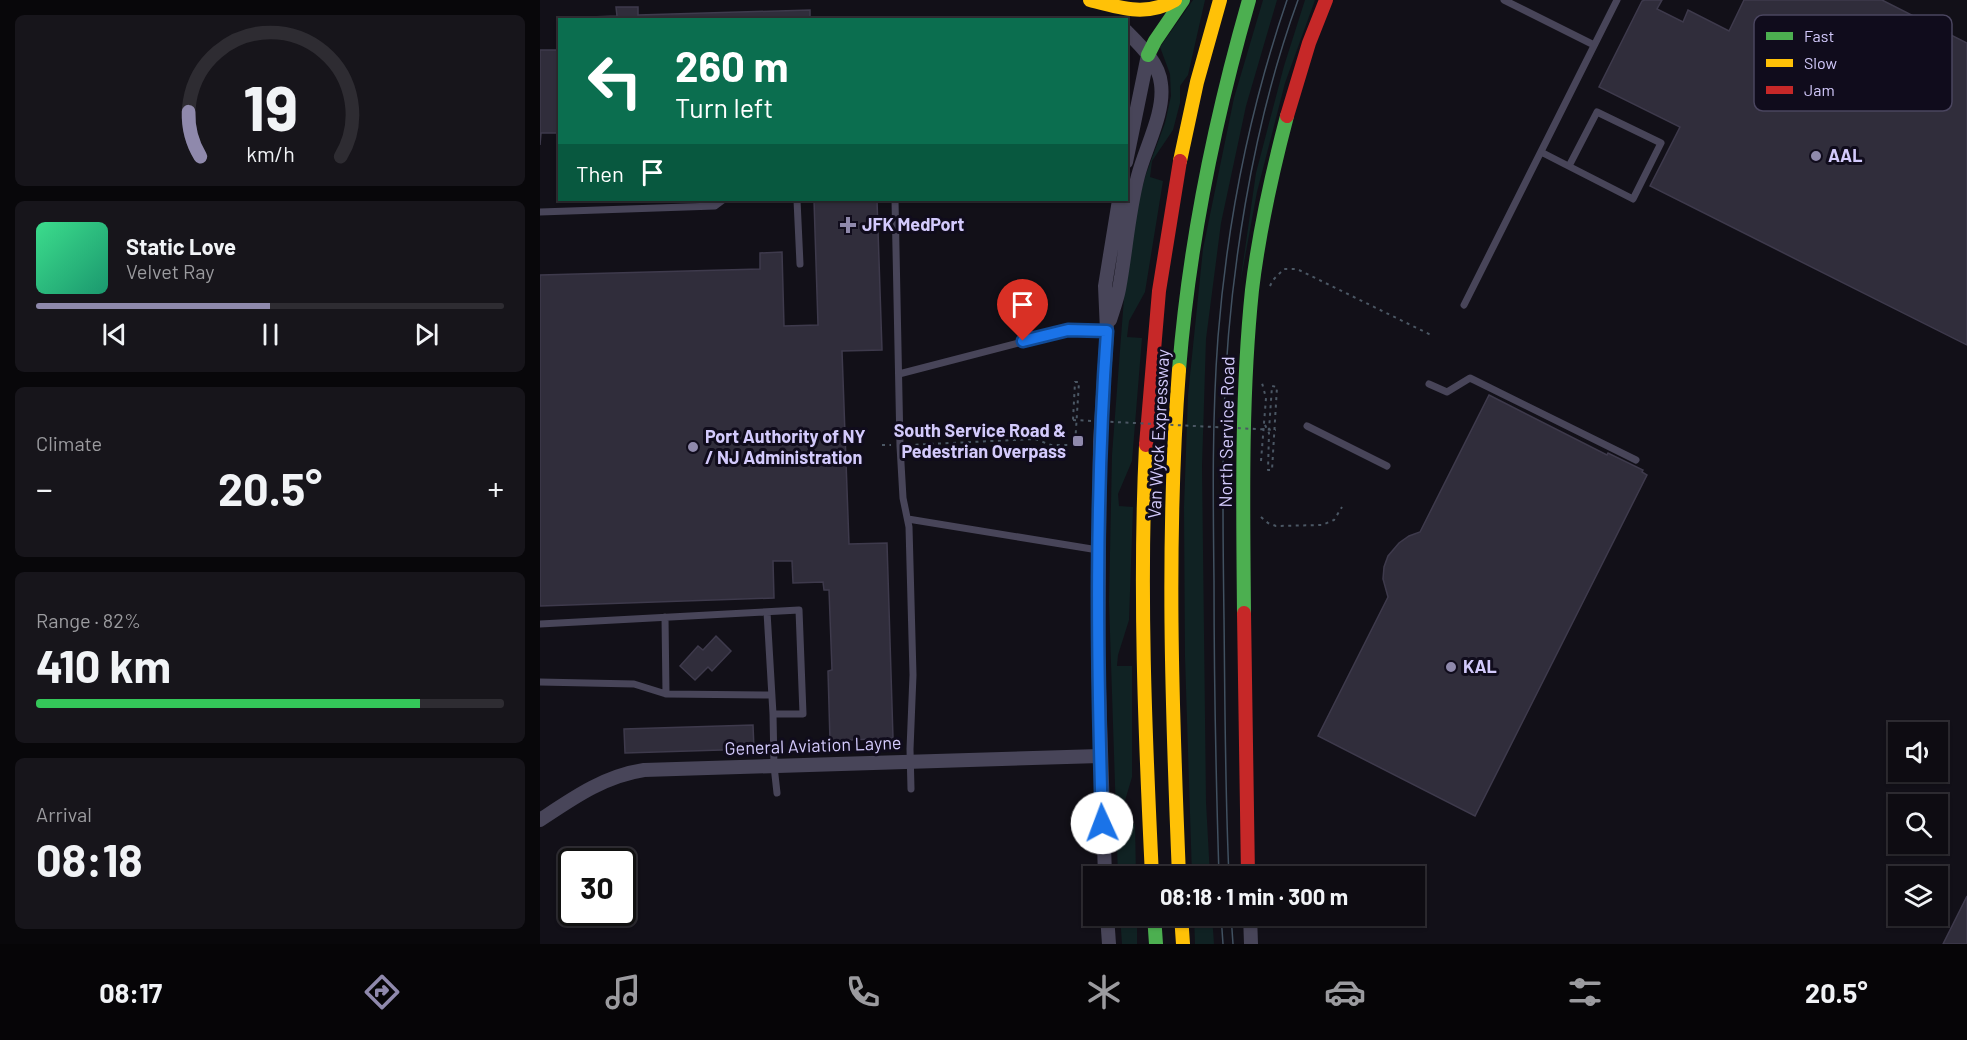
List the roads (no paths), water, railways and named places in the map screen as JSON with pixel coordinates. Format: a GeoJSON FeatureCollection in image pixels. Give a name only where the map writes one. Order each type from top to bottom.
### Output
{"type":"FeatureCollection","features":[{"type":"Feature","properties":{"kind":"main road"},"geometry":{"type":"LineString","coordinates":[[1090,0],[1145,11],[1164,8],[1175,0]]}},
{"type":"Feature","properties":{"kind":"main road"},"geometry":{"type":"LineString","coordinates":[[1148,55],[1183,0]]}},
{"type":"Feature","properties":{"kind":"main road","name":"Van Wyck Expressway"},"geometry":{"type":"LineString","coordinates":[[1152,866],[1145,706],[1144,565],[1147,424],[1153,347],[1174,192],[1193,100],[1220,0]]}},
{"type":"Feature","properties":{"kind":"main road","name":"Van Wyck Expressway"},"geometry":{"type":"LineString","coordinates":[[1179,866],[1173,696],[1172,567],[1173,462],[1179,368],[1192,251],[1208,159],[1229,68],[1249,0]]}},
{"type":"Feature","properties":{"kind":"main road","name":"North Service Road"},"geometry":{"type":"LineString","coordinates":[[1248,866],[1242,473],[1250,311],[1264,215],[1277,155],[1303,62],[1326,0]]}},
{"type":"Feature","properties":{"kind":"main road"},"geometry":{"type":"LineString","coordinates":[[1155,926],[1156,944]]}},
{"type":"Feature","properties":{"kind":"main road"},"geometry":{"type":"LineString","coordinates":[[1182,926],[1183,944]]}},
{"type":"Feature","properties":{"kind":"street"},"geometry":{"type":"LineString","coordinates":[[1085,0],[1108,18]]}},
{"type":"Feature","properties":{"kind":"street"},"geometry":{"type":"LineString","coordinates":[[1107,331],[1119,290],[1130,211],[1138,175],[1161,101],[1162,88],[1160,74],[1148,55],[1128,34]]}},
{"type":"Feature","properties":{"kind":"street"},"geometry":{"type":"LineString","coordinates":[[1128,152],[1148,55]]}},
{"type":"Feature","properties":{"kind":"street"},"geometry":{"type":"LineString","coordinates":[[1105,866],[1100,756],[1098,550],[1100,442],[1107,331],[1105,286],[1119,201]]}},
{"type":"Feature","properties":{"kind":"street","name":"General Aviation Layne"},"geometry":{"type":"LineString","coordinates":[[540,820],[593,786],[611,777],[629,772],[658,769],[1100,756]]}},
{"type":"Feature","properties":{"kind":"street"},"geometry":{"type":"LineString","coordinates":[[1108,926],[1109,944]]}},
{"type":"Feature","properties":{"kind":"street"},"geometry":{"type":"LineString","coordinates":[[1250,926],[1251,944]]}},
{"type":"Feature","properties":{"kind":"lane"},"geometry":{"type":"LineString","coordinates":[[1504,0],[1594,45]]}},
{"type":"Feature","properties":{"kind":"lane"},"geometry":{"type":"LineString","coordinates":[[1464,305],[1617,0]]}},
{"type":"Feature","properties":{"kind":"lane"},"geometry":{"type":"LineString","coordinates":[[1540,152],[1633,199],[1661,143],[1597,112],[1569,166]]}},
{"type":"Feature","properties":{"kind":"lane"},"geometry":{"type":"LineString","coordinates":[[540,212],[715,206],[722,201]]}},
{"type":"Feature","properties":{"kind":"lane"},"geometry":{"type":"LineString","coordinates":[[798,201],[800,264]]}},
{"type":"Feature","properties":{"kind":"lane"},"geometry":{"type":"LineString","coordinates":[[895,201],[900,446],[903,498],[908,519],[914,675],[911,789]]}},
{"type":"Feature","properties":{"kind":"lane"},"geometry":{"type":"LineString","coordinates":[[899,374],[1068,330],[1107,331]]}},
{"type":"Feature","properties":{"kind":"lane"},"geometry":{"type":"LineString","coordinates":[[1429,384],[1447,392],[1470,378],[1636,460]]}},
{"type":"Feature","properties":{"kind":"lane"},"geometry":{"type":"LineString","coordinates":[[1306,426],[1387,466]]}},
{"type":"Feature","properties":{"kind":"lane"},"geometry":{"type":"LineString","coordinates":[[908,519],[1098,550]]}},
{"type":"Feature","properties":{"kind":"lane"},"geometry":{"type":"LineString","coordinates":[[540,624],[799,610],[803,714],[773,714]]}},
{"type":"Feature","properties":{"kind":"lane"},"geometry":{"type":"LineString","coordinates":[[767,612],[777,793]]}},
{"type":"Feature","properties":{"kind":"lane"},"geometry":{"type":"LineString","coordinates":[[665,616],[666,694]]}},
{"type":"Feature","properties":{"kind":"lane"},"geometry":{"type":"LineString","coordinates":[[540,682],[634,684],[666,694],[771,695]]}},
{"type":"Feature","properties":{"kind":"tram line"},"geometry":{"type":"LineString","coordinates":[[1219,866],[1213,490],[1218,337],[1227,251],[1242,166],[1262,82],[1287,0]]}},
{"type":"Feature","properties":{"kind":"tram line"},"geometry":{"type":"LineString","coordinates":[[1229,866],[1223,516],[1226,363],[1237,257],[1255,151],[1282,48],[1298,0]]}},
{"type":"Feature","properties":{"kind":"tram line"},"geometry":{"type":"LineString","coordinates":[[1222,926],[1223,944]]}},
{"type":"Feature","properties":{"kind":"tram line"},"geometry":{"type":"LineString","coordinates":[[1232,926],[1233,944]]}},
{"type":"Feature","properties":{"kind":"place","name":"AAL"},"geometry":{"type":"Point","coordinates":[1816,156]}},
{"type":"Feature","properties":{"kind":"place","name":"JFK MedPort"},"geometry":{"type":"Point","coordinates":[848,225]}},
{"type":"Feature","properties":{"kind":"place","name":"South Service Road & Pedestrian Overpass"},"geometry":{"type":"Point","coordinates":[1078,441]}},
{"type":"Feature","properties":{"kind":"place","name":"Port Authority of NY / NJ Administration"},"geometry":{"type":"Point","coordinates":[693,447]}},
{"type":"Feature","properties":{"kind":"place","name":"KAL"},"geometry":{"type":"Point","coordinates":[1451,667]}}]}
